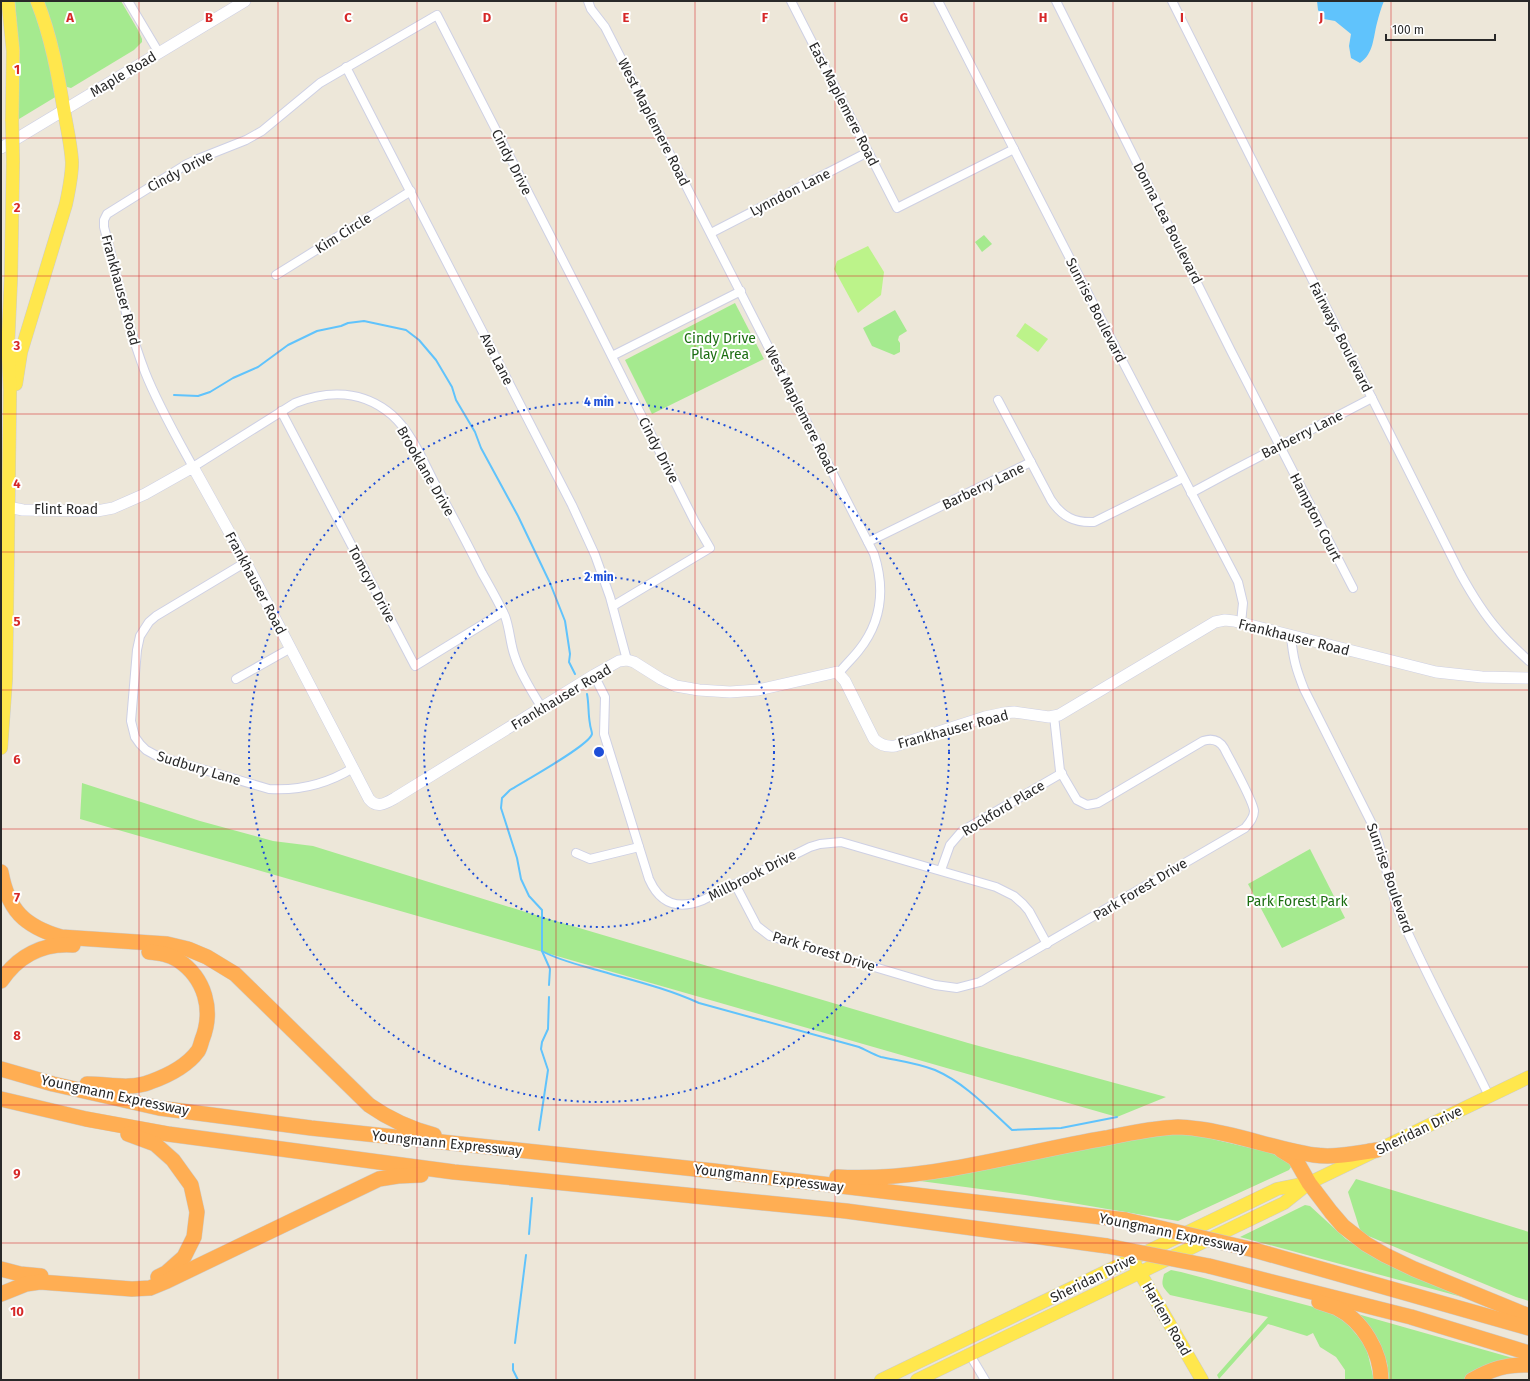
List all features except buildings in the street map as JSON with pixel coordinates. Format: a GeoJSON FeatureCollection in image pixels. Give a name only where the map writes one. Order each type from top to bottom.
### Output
{"type":"FeatureCollection","features":[{"type":"Feature","properties":{"kind":"highway"},"geometry":{"type":"LineString","coordinates":[[1,872],[4,890],[17,912],[31,925],[45,932],[61,937],[167,944],[188,949],[207,957],[235,974],[369,1105],[384,1115],[422,1132],[476,1146]]}},
{"type":"Feature","properties":{"kind":"highway"},"geometry":{"type":"LineString","coordinates":[[1,981],[14,964],[29,954],[44,947],[61,944],[165,954],[177,959],[198,979],[204,992],[208,1010],[206,1029],[198,1050],[180,1068],[150,1083],[138,1085],[117,1086],[52,1084]]}},
{"type":"Feature","properties":{"kind":"highway","name":"Youngmann Expressway"},"geometry":{"type":"LineString","coordinates":[[2,1069],[52,1084],[159,1108],[311,1128],[714,1171],[1126,1220],[1254,1250],[1529,1328]]}},
{"type":"Feature","properties":{"kind":"highway","name":"Youngmann Expressway"},"geometry":{"type":"LineString","coordinates":[[1,1099],[86,1119],[168,1134],[454,1172],[846,1211],[1107,1246],[1237,1272],[1411,1317],[1529,1353]]}},
{"type":"Feature","properties":{"kind":"highway"},"geometry":{"type":"LineString","coordinates":[[1,1269],[20,1274],[133,1281],[159,1277],[174,1267],[184,1257],[194,1237],[197,1212],[191,1185],[173,1160],[155,1144],[86,1119]]}},
{"type":"Feature","properties":{"kind":"highway"},"geometry":{"type":"LineString","coordinates":[[714,1171],[858,1178],[902,1176],[973,1165],[1062,1145],[1151,1129],[1179,1127],[1210,1131],[1276,1147],[1324,1156],[1377,1150]]}},
{"type":"Feature","properties":{"kind":"highway"},"geometry":{"type":"LineString","coordinates":[[1276,1147],[1294,1158],[1309,1183],[1330,1212],[1343,1226],[1373,1248],[1414,1269],[1529,1316]]}},
{"type":"Feature","properties":{"kind":"highway"},"geometry":{"type":"LineString","coordinates":[[1,1294],[26,1284],[40,1282],[132,1289],[150,1288],[379,1180],[398,1176],[454,1172]]}},
{"type":"Feature","properties":{"kind":"highway"},"geometry":{"type":"LineString","coordinates":[[1237,1272],[1337,1309],[1348,1315],[1368,1336],[1379,1363],[1381,1380]]}},
{"type":"Feature","properties":{"kind":"highway"},"geometry":{"type":"LineString","coordinates":[[1472,1380],[1501,1366],[1529,1364]]}},
{"type":"Feature","properties":{"kind":"main road"},"geometry":{"type":"LineString","coordinates":[[1,748],[6,678],[5,507],[9,413],[8,344],[13,161],[13,51],[8,1]]}},
{"type":"Feature","properties":{"kind":"main road"},"geometry":{"type":"LineString","coordinates":[[9,413],[21,352],[66,204],[72,162],[64,110],[47,28],[37,1]]}},
{"type":"Feature","properties":{"kind":"main road","name":"Sheridan Drive"},"geometry":{"type":"LineString","coordinates":[[917,1380],[1284,1204],[1309,1183],[1529,1077]]}},
{"type":"Feature","properties":{"kind":"main road","name":"Sheridan Drive"},"geometry":{"type":"LineString","coordinates":[[884,1379],[1277,1189],[1309,1183]]}},
{"type":"Feature","properties":{"kind":"main road","name":"Harlem Road"},"geometry":{"type":"LineString","coordinates":[[1132,1259],[1202,1380]]}},
{"type":"Feature","properties":{"kind":"street"},"geometry":{"type":"LineString","coordinates":[[128,1],[159,53]]}},
{"type":"Feature","properties":{"kind":"street","name":"Maple Road"},"geometry":{"type":"LineString","coordinates":[[1,148],[245,1]]}},
{"type":"Feature","properties":{"kind":"street","name":"West Maplemere Road"},"geometry":{"type":"LineString","coordinates":[[588,1],[605,27],[741,291],[868,542],[878,567],[881,594],[880,607],[876,620],[866,641],[839,673]]}},
{"type":"Feature","properties":{"kind":"street","name":"East Maplemere Road"},"geometry":{"type":"LineString","coordinates":[[791,1],[897,208],[1014,149]]}},
{"type":"Feature","properties":{"kind":"street","name":"Sunrise Boulevard"},"geometry":{"type":"LineString","coordinates":[[938,1],[1238,582],[1243,603],[1241,622]]}},
{"type":"Feature","properties":{"kind":"street","name":"Donna Lea Boulevard"},"geometry":{"type":"LineString","coordinates":[[1056,1],[1280,446]]}},
{"type":"Feature","properties":{"kind":"street","name":"Fairways Boulevard"},"geometry":{"type":"LineString","coordinates":[[1172,1],[1471,591],[1498,631],[1529,661]]}},
{"type":"Feature","properties":{"kind":"street","name":"Cindy Drive"},"geometry":{"type":"LineString","coordinates":[[110,211],[187,164],[246,140],[262,131],[320,83],[437,15],[612,356],[695,522],[710,548],[613,606]]}},
{"type":"Feature","properties":{"kind":"street","name":"Ava Lane"},"geometry":{"type":"LineString","coordinates":[[346,67],[572,505],[595,555],[613,606],[627,660]]}},
{"type":"Feature","properties":{"kind":"street","name":"Lynndon Lane"},"geometry":{"type":"LineString","coordinates":[[711,233],[868,152]]}},
{"type":"Feature","properties":{"kind":"street","name":"Kim Circle"},"geometry":{"type":"LineString","coordinates":[[276,275],[411,191]]}},
{"type":"Feature","properties":{"kind":"street","name":"Frankhauser Road"},"geometry":{"type":"LineString","coordinates":[[110,211],[105,218],[104,227],[137,349],[157,400],[246,562],[353,768],[371,801],[377,805],[384,804],[594,675],[619,661],[627,660],[634,662],[670,684],[685,688],[714,692],[758,690],[831,673],[839,673],[845,681],[874,739],[886,746],[895,746],[1004,713],[1014,712],[1054,716],[1064,713],[1215,622],[1227,620],[1241,622],[1436,672],[1482,677],[1529,678]]}},
{"type":"Feature","properties":{"kind":"street"},"geometry":{"type":"LineString","coordinates":[[612,356],[741,291]]}},
{"type":"Feature","properties":{"kind":"street","name":"Brooklane Drive"},"geometry":{"type":"LineString","coordinates":[[194,467],[281,411],[309,397],[334,394],[358,397],[370,401],[391,414],[408,433],[503,612],[515,659],[542,708]]}},
{"type":"Feature","properties":{"kind":"street","name":"Barberry Lane"},"geometry":{"type":"LineString","coordinates":[[1191,493],[1372,398]]}},
{"type":"Feature","properties":{"kind":"street"},"geometry":{"type":"LineString","coordinates":[[998,400],[1031,462]]}},
{"type":"Feature","properties":{"kind":"street","name":"Tomcyn Drive"},"geometry":{"type":"LineString","coordinates":[[281,411],[415,666],[503,612]]}},
{"type":"Feature","properties":{"kind":"street","name":"Hampton Court"},"geometry":{"type":"LineString","coordinates":[[1280,446],[1353,588]]}},
{"type":"Feature","properties":{"kind":"street","name":"Barberry Lane"},"geometry":{"type":"LineString","coordinates":[[868,542],[1031,462],[1054,504],[1065,516],[1081,522],[1094,522],[1183,478]]}},
{"type":"Feature","properties":{"kind":"street","name":"Flint Road"},"geometry":{"type":"LineString","coordinates":[[5,507],[23,510],[97,511],[113,508],[145,494],[194,467]]}},
{"type":"Feature","properties":{"kind":"street","name":"Sudbury Lane"},"geometry":{"type":"LineString","coordinates":[[246,562],[156,616],[144,629],[137,645],[131,713],[131,721],[135,737],[146,750],[157,756],[269,789],[298,789],[311,787],[327,782],[353,768]]}},
{"type":"Feature","properties":{"kind":"street","name":"Sunrise Boulevard"},"geometry":{"type":"LineString","coordinates":[[1291,636],[1293,659],[1298,674],[1304,689],[1375,831],[1386,872],[1402,920],[1489,1096]]}},
{"type":"Feature","properties":{"kind":"street"},"geometry":{"type":"LineString","coordinates":[[236,679],[291,648]]}},
{"type":"Feature","properties":{"kind":"street","name":"Millbrook Drive"},"geometry":{"type":"LineString","coordinates":[[594,675],[605,697],[604,734],[652,887],[658,894],[669,902],[681,905],[692,904],[810,847],[830,842],[841,842],[996,887],[1014,896],[1029,911],[1047,944]]}},
{"type":"Feature","properties":{"kind":"street","name":"Park Forest Drive"},"geometry":{"type":"LineString","coordinates":[[735,884],[757,926],[770,936],[935,985],[957,988],[980,982],[1245,828],[1250,823],[1254,811],[1253,804],[1224,748],[1218,742],[1213,740],[1203,741],[1093,805],[1082,804],[1077,800],[1062,773],[1054,716]]}},
{"type":"Feature","properties":{"kind":"street","name":"Rockford Place"},"geometry":{"type":"LineString","coordinates":[[941,870],[950,845],[962,831],[1062,773]]}},
{"type":"Feature","properties":{"kind":"street"},"geometry":{"type":"LineString","coordinates":[[576,853],[590,859],[639,847]]}},
{"type":"Feature","properties":{"kind":"street"},"geometry":{"type":"LineString","coordinates":[[970,1355],[985,1380]]}},
{"type":"Feature","properties":{"kind":"green space"},"geometry":{"type":"Polygon","coordinates":[[[15,1],[33,1],[42,25],[57,96],[19,119],[19,55],[15,1]]]}},
{"type":"Feature","properties":{"kind":"green space"},"geometry":{"type":"Polygon","coordinates":[[[42,1],[121,1],[138,30],[142,42],[134,50],[71,88],[67,87],[63,83],[42,1]]]}},
{"type":"Feature","properties":{"kind":"green space"},"geometry":{"type":"Polygon","coordinates":[[[984,235],[992,244],[982,252],[975,242],[984,235]]]}},
{"type":"Feature","properties":{"kind":"green space"},"geometry":{"type":"Polygon","coordinates":[[[868,246],[884,272],[881,295],[858,313],[834,269],[837,261],[868,246]]]}},
{"type":"Feature","properties":{"kind":"green space","name":"Cindy Drive Play Area"},"geometry":{"type":"Polygon","coordinates":[[[735,303],[764,359],[652,414],[625,360],[735,303]]]}},
{"type":"Feature","properties":{"kind":"green space"},"geometry":{"type":"Polygon","coordinates":[[[895,310],[907,331],[899,336],[898,340],[900,343],[900,352],[894,355],[872,346],[863,328],[895,310]]]}},
{"type":"Feature","properties":{"kind":"green space"},"geometry":{"type":"Polygon","coordinates":[[[1025,323],[1048,339],[1038,352],[1016,336],[1025,323]]]}},
{"type":"Feature","properties":{"kind":"green space"},"geometry":{"type":"Polygon","coordinates":[[[82,783],[200,821],[273,841],[313,846],[532,914],[968,1043],[1166,1097],[1117,1117],[80,819],[82,783]]]}},
{"type":"Feature","properties":{"kind":"green space","name":"Park Forest Park"},"geometry":{"type":"Polygon","coordinates":[[[1310,849],[1345,918],[1282,948],[1248,884],[1310,849]]]}},
{"type":"Feature","properties":{"kind":"green space"},"geometry":{"type":"Polygon","coordinates":[[[1163,1132],[1204,1137],[1285,1156],[1293,1164],[1289,1170],[1178,1221],[1025,1195],[905,1179],[1163,1132]]]}},
{"type":"Feature","properties":{"kind":"green space"},"geometry":{"type":"Polygon","coordinates":[[[1356,1179],[1529,1232],[1529,1301],[1361,1233],[1348,1192],[1356,1179]]]}},
{"type":"Feature","properties":{"kind":"green space"},"geometry":{"type":"Polygon","coordinates":[[[1305,1205],[1310,1206],[1346,1239],[1371,1255],[1488,1304],[1240,1237],[1305,1205]]]}},
{"type":"Feature","properties":{"kind":"green space"},"geometry":{"type":"Polygon","coordinates":[[[1171,1270],[1325,1310],[1346,1322],[1366,1346],[1374,1380],[1345,1380],[1345,1370],[1336,1357],[1320,1347],[1313,1333],[1307,1336],[1268,1324],[1219,1379],[1217,1375],[1268,1317],[1170,1295],[1162,1284],[1164,1274],[1171,1270]]]}},
{"type":"Feature","properties":{"kind":"green space"},"geometry":{"type":"Polygon","coordinates":[[[1354,1313],[1520,1360],[1489,1366],[1464,1380],[1389,1380],[1387,1363],[1379,1341],[1354,1313]]]}},
{"type":"Feature","properties":{"kind":"water"},"geometry":{"type":"Polygon","coordinates":[[[1317,1],[1384,1],[1374,40],[1368,55],[1360,63],[1351,58],[1349,46],[1351,34],[1335,21],[1324,19],[1318,10],[1317,1]]]}},
{"type":"Feature","properties":{"kind":"waterway"},"geometry":{"type":"LineString","coordinates":[[174,395],[198,396],[210,392],[233,378],[258,367],[288,345],[317,331],[348,323],[364,321],[406,330],[419,340],[436,360],[452,387],[456,400],[475,432],[481,448],[518,516],[550,583],[565,621],[570,654],[569,662],[575,674]]}},
{"type":"Feature","properties":{"kind":"waterway"},"geometry":{"type":"LineString","coordinates":[[549,985],[550,969],[542,951],[542,910],[529,896],[521,879],[517,858],[501,808],[502,798],[510,790],[569,754],[588,739],[592,734],[589,720],[587,694]]}},
{"type":"Feature","properties":{"kind":"waterway"},"geometry":{"type":"LineString","coordinates":[[542,951],[569,962],[636,981],[699,1003],[859,1047],[881,1057],[935,1070],[946,1075],[966,1089],[1012,1130],[1061,1128],[1117,1117]]}},
{"type":"Feature","properties":{"kind":"waterway"},"geometry":{"type":"LineString","coordinates":[[539,1130],[548,1070],[541,1049],[542,1042],[548,1029],[549,997]]}},
{"type":"Feature","properties":{"kind":"waterway"},"geometry":{"type":"LineString","coordinates":[[529,1234],[532,1198]]}},
{"type":"Feature","properties":{"kind":"waterway"},"geometry":{"type":"LineString","coordinates":[[515,1343],[526,1255]]}},
{"type":"Feature","properties":{"kind":"waterway"},"geometry":{"type":"LineString","coordinates":[[513,1364],[513,1370],[518,1380]]}}]}
